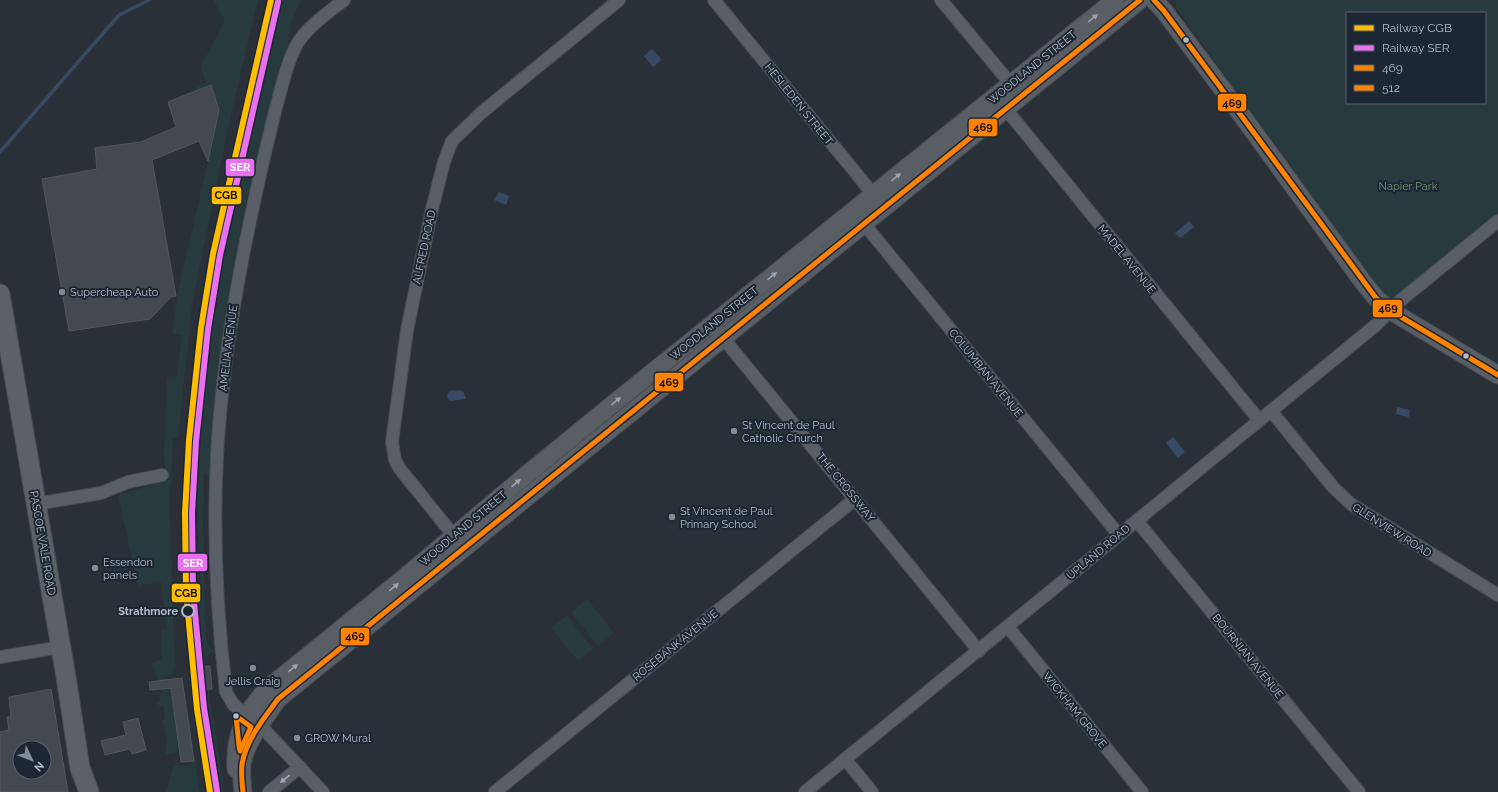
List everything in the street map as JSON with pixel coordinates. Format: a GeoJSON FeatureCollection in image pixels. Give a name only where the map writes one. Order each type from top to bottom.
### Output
{"type":"FeatureCollection","features":[{"type":"Feature","properties":{"kind":"main road","name":"WOODLAND STREET"},"geometry":{"type":"LineString","coordinates":[[459,542],[624,417],[724,338],[864,223],[879,201],[1016,90],[1116,0]]}},
{"type":"Feature","properties":{"kind":"main road","name":"WOODLAND STREET"},"geometry":{"type":"LineString","coordinates":[[1016,90],[1140,0]]}},
{"type":"Feature","properties":{"kind":"main road"},"geometry":{"type":"LineString","coordinates":[[1154,0],[1219,84],[1376,298],[1391,311],[1498,375]]}},
{"type":"Feature","properties":{"kind":"main road","name":"WOODLAND STREET"},"geometry":{"type":"LineString","coordinates":[[242,792],[244,758],[253,721],[459,542],[531,471],[854,210],[879,201]]}},
{"type":"Feature","properties":{"kind":"main road","name":"PASCOE VALE ROAD"},"geometry":{"type":"LineString","coordinates":[[0,294],[61,647],[80,768],[89,792]]}},
{"type":"Feature","properties":{"kind":"street","name":"AMELIA AVENUE"},"geometry":{"type":"LineString","coordinates":[[323,792],[253,721],[233,704],[226,692],[217,597],[216,502],[223,379],[230,328],[249,222],[272,119],[287,66],[296,45],[304,35],[344,0]]}},
{"type":"Feature","properties":{"kind":"street","name":"ALFRED ROAD"},"geometry":{"type":"LineString","coordinates":[[459,542],[407,480],[395,460],[392,450],[407,330],[432,209],[444,162],[452,141],[459,133],[481,113],[619,0]]}},
{"type":"Feature","properties":{"kind":"street","name":"HESLEDEN STREET"},"geometry":{"type":"LineString","coordinates":[[714,0],[879,201]]}},
{"type":"Feature","properties":{"kind":"street"},"geometry":{"type":"LineString","coordinates":[[941,0],[1016,90]]}},
{"type":"Feature","properties":{"kind":"street","name":"MADEL AVENUE"},"geometry":{"type":"LineString","coordinates":[[1000,103],[1259,420]]}},
{"type":"Feature","properties":{"kind":"street","name":"COLUMBAN AVENUE"},"geometry":{"type":"LineString","coordinates":[[854,210],[1119,535]]}},
{"type":"Feature","properties":{"kind":"street","name":"UPLAND ROAD"},"geometry":{"type":"LineString","coordinates":[[805,792],[979,651],[1498,221]]}},
{"type":"Feature","properties":{"kind":"street","name":"THE CROSSWAY"},"geometry":{"type":"LineString","coordinates":[[712,324],[979,651]]}},
{"type":"Feature","properties":{"kind":"street","name":"GLENVIEW ROAD"},"geometry":{"type":"LineString","coordinates":[[1270,411],[1333,487],[1351,504],[1498,595]]}},
{"type":"Feature","properties":{"kind":"street"},"geometry":{"type":"LineString","coordinates":[[36,504],[101,493],[128,482],[162,475]]}},
{"type":"Feature","properties":{"kind":"street","name":"ROSEBANK AVENUE"},"geometry":{"type":"LineString","coordinates":[[495,792],[855,499]]}},
{"type":"Feature","properties":{"kind":"street","name":"BOURNIAN AVENUE"},"geometry":{"type":"LineString","coordinates":[[1136,520],[1359,792]]}},
{"type":"Feature","properties":{"kind":"street","name":"WICKHAM GROVE"},"geometry":{"type":"LineString","coordinates":[[1008,627],[1142,792]]}},
{"type":"Feature","properties":{"kind":"street"},"geometry":{"type":"LineString","coordinates":[[0,657],[61,647]]}},
{"type":"Feature","properties":{"kind":"street"},"geometry":{"type":"LineString","coordinates":[[845,759],[872,792]]}},
{"type":"Feature","properties":{"kind":"street"},"geometry":{"type":"LineString","coordinates":[[269,792],[300,767]]}},
{"type":"Feature","properties":{"kind":"green space"},"geometry":{"type":"Polygon","coordinates":[[[213,0],[258,0],[228,128],[192,305],[178,438],[173,438],[171,485],[169,485],[176,667],[172,675],[164,676],[166,688],[171,688],[179,752],[165,755],[167,739],[162,720],[165,719],[163,706],[159,706],[157,703],[161,701],[159,695],[162,692],[152,663],[162,659],[161,630],[167,629],[161,582],[138,586],[118,495],[166,480],[164,455],[167,378],[176,379],[182,335],[172,334],[177,296],[219,110],[211,85],[168,102],[206,83],[201,66],[225,20],[213,0]]]}},
{"type":"Feature","properties":{"kind":"green space"},"geometry":{"type":"Polygon","coordinates":[[[278,0],[301,0],[291,23],[287,51],[279,68],[245,207],[225,321],[218,384],[211,479],[204,472],[203,524],[206,642],[215,652],[211,652],[204,657],[201,648],[197,474],[195,468],[198,431],[196,431],[205,338],[234,181],[278,0]]]}},
{"type":"Feature","properties":{"kind":"green space","name":"Napier Park"},"geometry":{"type":"Polygon","coordinates":[[[1176,0],[1498,0],[1498,219],[1391,311],[1304,184],[1176,8],[1176,0]]]}},
{"type":"Feature","properties":{"kind":"green space"},"geometry":{"type":"Polygon","coordinates":[[[587,599],[614,633],[598,646],[571,612],[587,599]]]}},
{"type":"Feature","properties":{"kind":"green space"},"geometry":{"type":"Polygon","coordinates":[[[567,615],[593,649],[578,661],[551,628],[567,615]]]}},
{"type":"Feature","properties":{"kind":"green space"},"geometry":{"type":"Polygon","coordinates":[[[208,690],[212,717],[214,720],[224,792],[214,792],[208,754],[208,690]]]}},
{"type":"Feature","properties":{"kind":"green space"},"geometry":{"type":"Polygon","coordinates":[[[191,737],[200,792],[166,792],[174,766],[192,766],[192,761],[194,761],[191,737]]]}},
{"type":"Feature","properties":{"kind":"water"},"geometry":{"type":"Polygon","coordinates":[[[652,49],[662,60],[653,67],[644,56],[652,49]]]}},
{"type":"Feature","properties":{"kind":"water"},"geometry":{"type":"Polygon","coordinates":[[[499,192],[509,196],[506,205],[494,200],[499,192]]]}},
{"type":"Feature","properties":{"kind":"water"},"geometry":{"type":"Polygon","coordinates":[[[1189,221],[1194,227],[1180,238],[1175,233],[1189,221]]]}},
{"type":"Feature","properties":{"kind":"water"},"geometry":{"type":"Polygon","coordinates":[[[449,391],[463,391],[466,399],[450,401],[447,397],[449,391]]]}},
{"type":"Feature","properties":{"kind":"water"},"geometry":{"type":"Polygon","coordinates":[[[1397,407],[1410,410],[1409,417],[1396,414],[1397,407]]]}},
{"type":"Feature","properties":{"kind":"water"},"geometry":{"type":"Polygon","coordinates":[[[1173,437],[1185,452],[1178,458],[1166,443],[1173,437]]]}},
{"type":"Feature","properties":{"kind":"building"},"geometry":{"type":"Polygon","coordinates":[[[211,85],[219,110],[208,161],[199,141],[152,160],[176,296],[171,297],[150,319],[69,331],[42,179],[97,169],[95,148],[141,142],[176,127],[168,102],[211,85]]]}},
{"type":"Feature","properties":{"kind":"building"},"geometry":{"type":"Polygon","coordinates":[[[210,666],[212,689],[202,690],[200,667],[210,666]]]}},
{"type":"Feature","properties":{"kind":"building"},"geometry":{"type":"Polygon","coordinates":[[[182,678],[194,761],[181,762],[171,688],[150,690],[149,682],[182,678]]]}},
{"type":"Feature","properties":{"kind":"building"},"geometry":{"type":"Polygon","coordinates":[[[51,689],[68,792],[0,792],[0,732],[9,730],[7,717],[11,717],[9,697],[51,689]]]}},
{"type":"Feature","properties":{"kind":"building"},"geometry":{"type":"Polygon","coordinates":[[[138,718],[146,750],[132,754],[130,749],[105,755],[101,741],[126,735],[123,722],[138,718]]]}},
{"type":"Feature","properties":{"kind":"waterway"},"geometry":{"type":"LineString","coordinates":[[0,152],[119,15],[149,0]]}},
{"type":"Feature","properties":{"kind":"rail line","name":"CGB"},"geometry":{"type":"LineString","coordinates":[[210,792],[197,709],[186,592],[185,513],[189,440],[201,328],[213,254],[271,0]]}},
{"type":"Feature","properties":{"kind":"rail line","name":"SER"},"geometry":{"type":"LineString","coordinates":[[217,791],[204,708],[193,592],[192,513],[196,441],[208,329],[220,255],[278,2]]}},
{"type":"Feature","properties":{"kind":"transit line","name":"469"},"geometry":{"type":"LineString","coordinates":[[243,792],[242,764],[247,746],[256,730],[278,699],[1140,0]]}},
{"type":"Feature","properties":{"kind":"transit line","name":"469"},"geometry":{"type":"LineString","coordinates":[[1154,0],[1164,11],[1376,298],[1391,311],[1498,375]]}},
{"type":"Feature","properties":{"kind":"transit line","name":"512"},"geometry":{"type":"LineString","coordinates":[[236,716],[251,727],[240,751],[239,746],[236,716]]}},
{"type":"Feature","properties":{"kind":"place","name":"Supercheap Auto"},"geometry":{"type":"Point","coordinates":[62,292]}},
{"type":"Feature","properties":{"kind":"place","name":"St Vincent de Paul Catholic Church"},"geometry":{"type":"Point","coordinates":[734,431]}},
{"type":"Feature","properties":{"kind":"place","name":"St Vincent de Paul Primary School"},"geometry":{"type":"Point","coordinates":[672,517]}},
{"type":"Feature","properties":{"kind":"place","name":"Essendon panels"},"geometry":{"type":"Point","coordinates":[95,568]}},
{"type":"Feature","properties":{"kind":"place","name":"Strathmore"},"geometry":{"type":"Point","coordinates":[188,611]}},
{"type":"Feature","properties":{"kind":"place","name":"Jellis Craig"},"geometry":{"type":"Point","coordinates":[253,668]}},
{"type":"Feature","properties":{"kind":"place","name":"GROW Mural"},"geometry":{"type":"Point","coordinates":[297,738]}}]}
